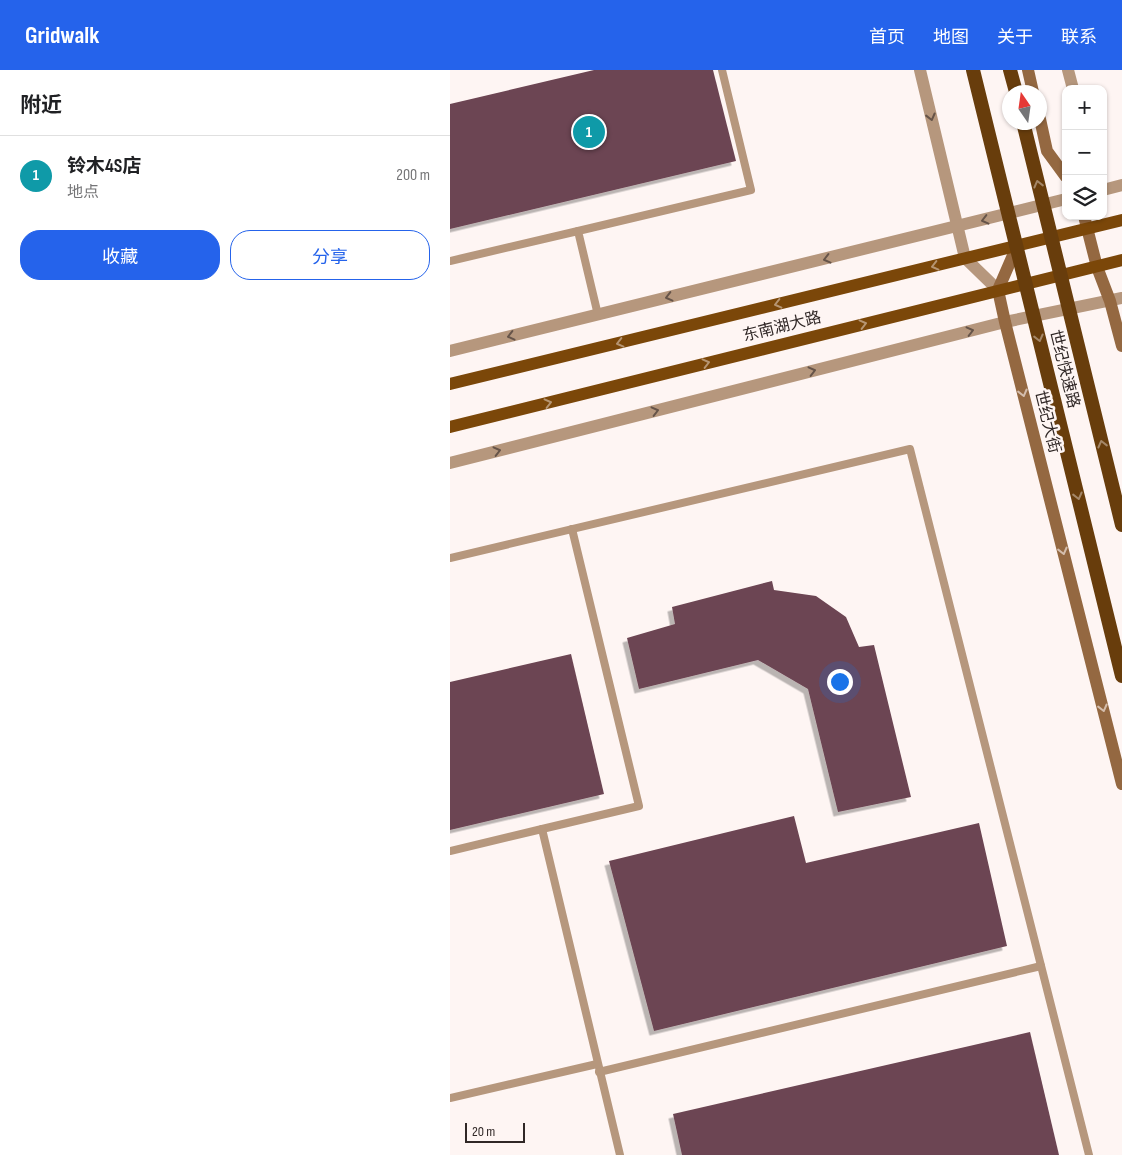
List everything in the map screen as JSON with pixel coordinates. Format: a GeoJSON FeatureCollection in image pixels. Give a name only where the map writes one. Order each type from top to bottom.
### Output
{"type":"FeatureCollection","features":[{"type":"Feature","properties":{"kind":"highway","name":"世纪快速路"},"geometry":{"type":"LineString","coordinates":[[972,70],[1122,676]]}},
{"type":"Feature","properties":{"kind":"highway"},"geometry":{"type":"LineString","coordinates":[[1010,70],[1014,85]]}},
{"type":"Feature","properties":{"kind":"highway","name":"世纪快速路"},"geometry":{"type":"LineString","coordinates":[[1025,130],[1122,526]]}},
{"type":"Feature","properties":{"kind":"main road"},"geometry":{"type":"LineString","coordinates":[[972,70],[1017,246],[998,290]]}},
{"type":"Feature","properties":{"kind":"main road"},"geometry":{"type":"LineString","coordinates":[[1028,70],[1031,85]]}},
{"type":"Feature","properties":{"kind":"main road"},"geometry":{"type":"LineString","coordinates":[[1042,130],[1047,152],[1064,175]]}},
{"type":"Feature","properties":{"kind":"main road","name":"东南湖大路"},"geometry":{"type":"LineString","coordinates":[[450,384],[1017,246],[1086,223],[1122,220]]}},
{"type":"Feature","properties":{"kind":"main road"},"geometry":{"type":"LineString","coordinates":[[1086,223],[1096,267],[1116,300],[1122,346]]}},
{"type":"Feature","properties":{"kind":"main road","name":"东南湖大路"},"geometry":{"type":"LineString","coordinates":[[450,427],[1122,260]]}},
{"type":"Feature","properties":{"kind":"main road","name":"世纪大街"},"geometry":{"type":"LineString","coordinates":[[998,290],[1122,784]]}},
{"type":"Feature","properties":{"kind":"street"},"geometry":{"type":"LineString","coordinates":[[920,70],[965,258],[998,290]]}},
{"type":"Feature","properties":{"kind":"street"},"geometry":{"type":"LineString","coordinates":[[1068,70],[1071,85]]}},
{"type":"Feature","properties":{"kind":"street"},"geometry":{"type":"LineString","coordinates":[[1107,189],[1122,185]]}},
{"type":"Feature","properties":{"kind":"street"},"geometry":{"type":"LineString","coordinates":[[450,351],[1062,200]]}},
{"type":"Feature","properties":{"kind":"street"},"geometry":{"type":"LineString","coordinates":[[450,463],[1005,322],[1116,300]]}},
{"type":"Feature","properties":{"kind":"lane"},"geometry":{"type":"LineString","coordinates":[[450,261],[751,190],[722,70]]}},
{"type":"Feature","properties":{"kind":"lane"},"geometry":{"type":"LineString","coordinates":[[578,231],[598,315]]}},
{"type":"Feature","properties":{"kind":"lane"},"geometry":{"type":"LineString","coordinates":[[450,558],[910,450],[1089,1155]]}},
{"type":"Feature","properties":{"kind":"lane"},"geometry":{"type":"LineString","coordinates":[[450,851],[639,806],[572,529]]}},
{"type":"Feature","properties":{"kind":"lane"},"geometry":{"type":"LineString","coordinates":[[542,829],[620,1155]]}},
{"type":"Feature","properties":{"kind":"lane"},"geometry":{"type":"LineString","coordinates":[[450,1098],[598,1068],[1041,966]]}},
{"type":"Feature","properties":{"kind":"building"},"geometry":{"type":"Polygon","coordinates":[[[594,70],[713,70],[736,161],[450,229],[450,104],[594,70]]]}},
{"type":"Feature","properties":{"kind":"building"},"geometry":{"type":"Polygon","coordinates":[[[772,581],[774,590],[816,596],[846,617],[859,647],[874,645],[911,797],[838,812],[808,689],[758,660],[639,689],[627,638],[675,624],[672,607],[772,581]]]}},
{"type":"Feature","properties":{"kind":"building"},"geometry":{"type":"Polygon","coordinates":[[[571,654],[604,794],[450,830],[450,682],[571,654]]]}},
{"type":"Feature","properties":{"kind":"building"},"geometry":{"type":"Polygon","coordinates":[[[794,816],[806,863],[979,823],[1007,946],[654,1031],[609,861],[794,816]]]}},
{"type":"Feature","properties":{"kind":"building"},"geometry":{"type":"Polygon","coordinates":[[[1030,1032],[1059,1155],[682,1155],[673,1114],[1030,1032]]]}},
{"type":"Feature","properties":{"kind":"place","name":"铃木4S店"},"geometry":{"type":"Point","coordinates":[589,132]}}]}
